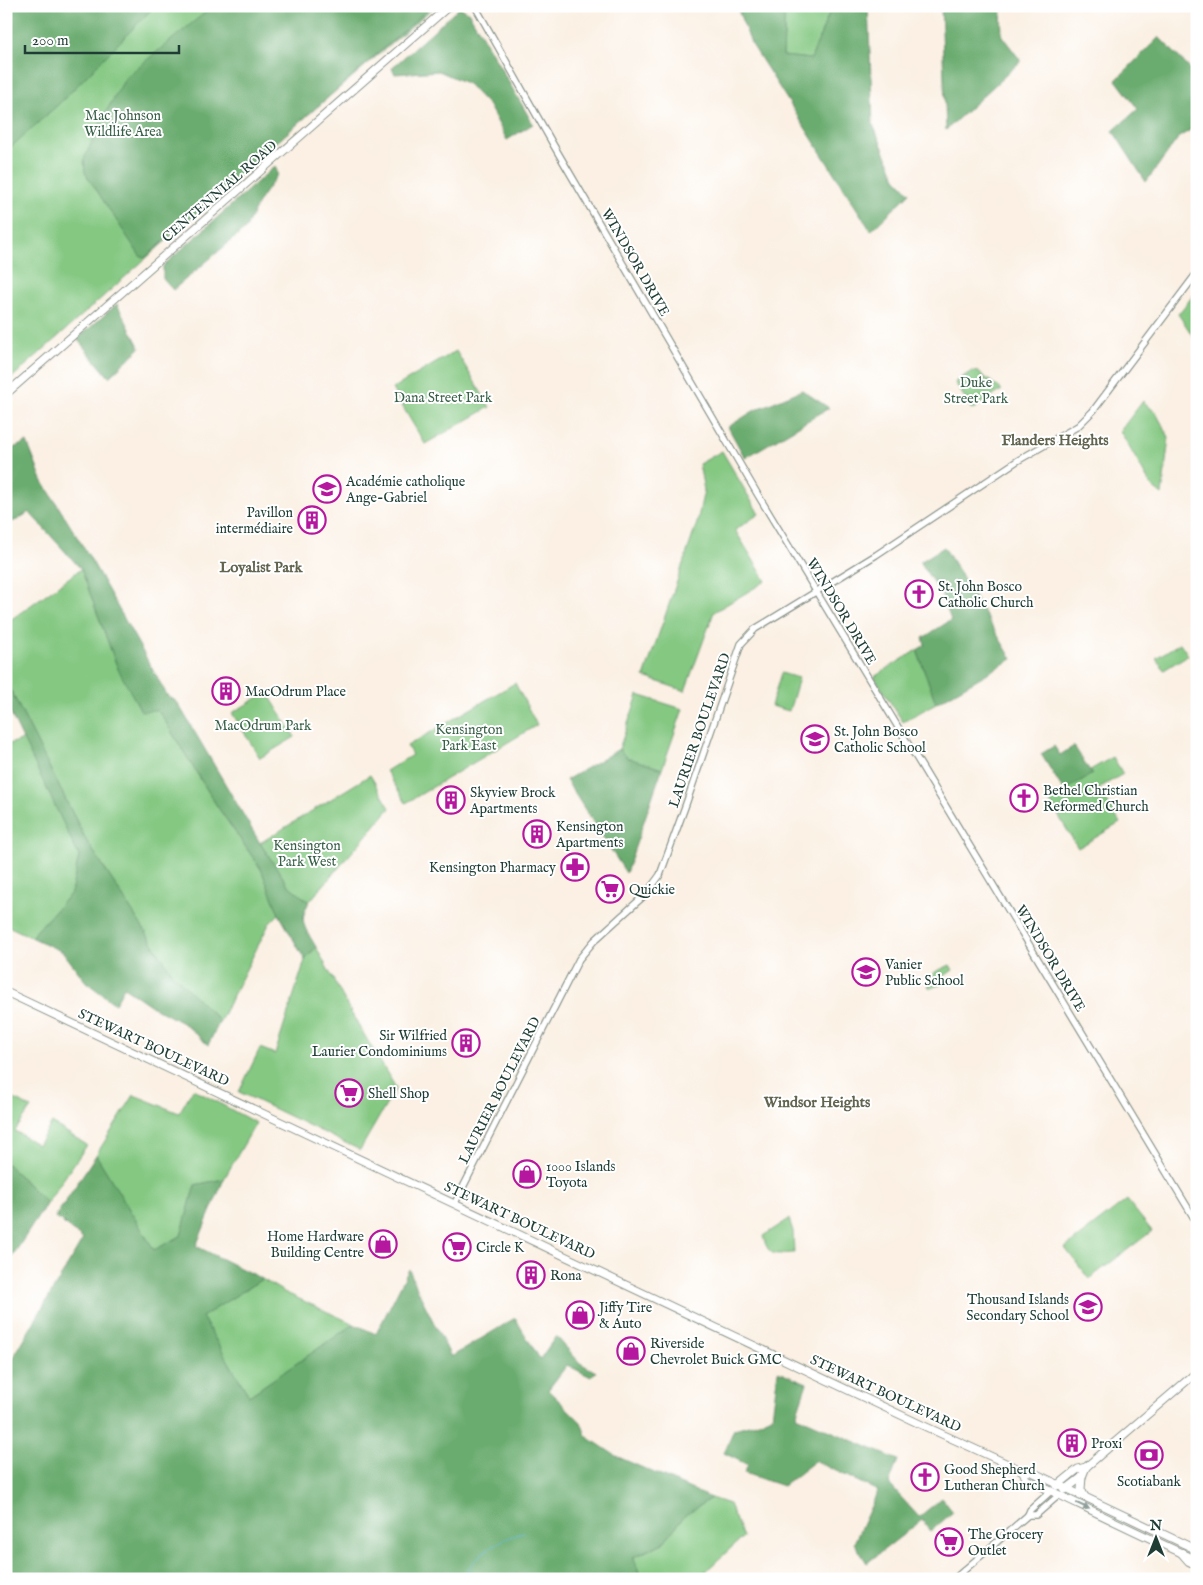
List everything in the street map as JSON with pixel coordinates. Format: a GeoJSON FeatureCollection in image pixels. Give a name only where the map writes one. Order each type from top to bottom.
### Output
{"type":"FeatureCollection","features":[{"type":"Feature","properties":{"kind":"highway"},"geometry":{"type":"LineString","coordinates":[[1182,1553],[1189,1561],[1197,1565]]}},
{"type":"Feature","properties":{"kind":"main road","name":"CENTENNIAL ROAD"},"geometry":{"type":"LineString","coordinates":[[6,394],[448,6]]}},
{"type":"Feature","properties":{"kind":"main road","name":"STEWART BOULEVARD"},"geometry":{"type":"LineString","coordinates":[[6,992],[922,1425],[1023,1471],[1032,1472],[1197,1550]]}},
{"type":"Feature","properties":{"kind":"main road"},"geometry":{"type":"LineString","coordinates":[[1051,1491],[1078,1469],[1086,1467],[1197,1372]]}},
{"type":"Feature","properties":{"kind":"main road"},"geometry":{"type":"LineString","coordinates":[[1085,1497],[1081,1489],[1082,1477],[1086,1467]]}},
{"type":"Feature","properties":{"kind":"main road","name":"STEWART BOULEVARD"},"geometry":{"type":"LineString","coordinates":[[1023,1471],[1026,1479],[1197,1560]]}},
{"type":"Feature","properties":{"kind":"main road"},"geometry":{"type":"LineString","coordinates":[[1059,1495],[1082,1477]]}},
{"type":"Feature","properties":{"kind":"street","name":"WINDSOR DRIVE"},"geometry":{"type":"LineString","coordinates":[[474,6],[662,332],[816,592],[1197,1223]]}},
{"type":"Feature","properties":{"kind":"street","name":"LAURIER BOULEVARD"},"geometry":{"type":"LineString","coordinates":[[455,1203],[579,959],[594,941],[646,894],[660,875],[741,644],[755,629],[876,555],[1018,461],[1078,426],[1093,412],[1197,273]]}},
{"type":"Feature","properties":{"kind":"street"},"geometry":{"type":"LineString","coordinates":[[954,1579],[1028,1515],[1030,1510],[1051,1491]]}},
{"type":"Feature","properties":{"kind":"street"},"geometry":{"type":"LineString","coordinates":[[1028,1515],[1036,1515],[1059,1495]]}},
{"type":"Feature","properties":{"kind":"green space","name":"Mac Johnson Wildlife Area"},"geometry":{"type":"Polygon","coordinates":[[[6,6],[435,6],[288,132],[6,383],[6,6]]]}},
{"type":"Feature","properties":{"kind":"green space"},"geometry":{"type":"Polygon","coordinates":[[[6,6],[155,6],[60,103],[11,147],[6,144],[6,6]]]}},
{"type":"Feature","properties":{"kind":"green space"},"geometry":{"type":"Polygon","coordinates":[[[213,6],[432,6],[145,258],[140,256],[85,173],[84,159],[103,117],[126,77],[213,6]]]}},
{"type":"Feature","properties":{"kind":"green space"},"geometry":{"type":"Polygon","coordinates":[[[743,6],[785,6],[783,56],[811,59],[832,6],[868,6],[873,125],[896,178],[910,193],[871,231],[751,43],[738,10],[743,6]]]}},
{"type":"Feature","properties":{"kind":"green space"},"geometry":{"type":"Polygon","coordinates":[[[785,6],[832,6],[811,59],[783,56],[785,6]]]}},
{"type":"Feature","properties":{"kind":"green space"},"geometry":{"type":"Polygon","coordinates":[[[941,6],[1001,6],[1002,36],[1021,61],[946,130],[941,6]]]}},
{"type":"Feature","properties":{"kind":"green space"},"geometry":{"type":"Polygon","coordinates":[[[460,7],[469,13],[533,124],[507,140],[489,106],[468,84],[439,71],[395,74],[392,68],[460,7]]]}},
{"type":"Feature","properties":{"kind":"green space"},"geometry":{"type":"Polygon","coordinates":[[[1159,37],[1197,76],[1197,126],[1179,137],[1146,182],[1113,131],[1138,109],[1116,80],[1159,37]]]}},
{"type":"Feature","properties":{"kind":"green space"},"geometry":{"type":"Polygon","coordinates":[[[275,166],[278,174],[259,201],[246,228],[173,290],[163,279],[163,266],[275,166]]]}},
{"type":"Feature","properties":{"kind":"green space"},"geometry":{"type":"Polygon","coordinates":[[[1197,291],[1197,342],[1178,314],[1197,291]]]}},
{"type":"Feature","properties":{"kind":"green space"},"geometry":{"type":"Polygon","coordinates":[[[117,304],[140,348],[109,377],[77,339],[117,304]]]}},
{"type":"Feature","properties":{"kind":"green space","name":"Dana Street Park"},"geometry":{"type":"Polygon","coordinates":[[[456,351],[490,407],[425,444],[392,389],[456,351]]]}},
{"type":"Feature","properties":{"kind":"green space","name":"Duke Street Park"},"geometry":{"type":"Polygon","coordinates":[[[972,371],[978,372],[1002,390],[972,410],[955,382],[972,371]]]}},
{"type":"Feature","properties":{"kind":"green space"},"geometry":{"type":"Polygon","coordinates":[[[802,390],[829,408],[745,458],[728,427],[755,410],[802,390]]]}},
{"type":"Feature","properties":{"kind":"green space"},"geometry":{"type":"Polygon","coordinates":[[[1143,401],[1156,413],[1169,437],[1162,495],[1152,487],[1120,431],[1143,401]]]}},
{"type":"Feature","properties":{"kind":"green space"},"geometry":{"type":"Polygon","coordinates":[[[27,442],[42,480],[89,556],[167,695],[177,702],[260,843],[288,885],[309,902],[303,920],[306,930],[316,947],[305,960],[279,914],[261,869],[217,806],[158,710],[141,711],[118,669],[81,569],[29,512],[17,520],[6,524],[6,451],[27,442]]]}},
{"type":"Feature","properties":{"kind":"green space"},"geometry":{"type":"Polygon","coordinates":[[[722,451],[759,514],[735,530],[766,581],[714,612],[685,691],[644,677],[697,523],[704,490],[699,464],[722,451]]]}},
{"type":"Feature","properties":{"kind":"green space"},"geometry":{"type":"Polygon","coordinates":[[[944,547],[1012,659],[936,703],[917,650],[925,645],[923,638],[951,620],[942,596],[920,562],[944,547]]]}},
{"type":"Feature","properties":{"kind":"green space"},"geometry":{"type":"Polygon","coordinates":[[[81,569],[118,669],[158,709],[217,806],[261,869],[279,914],[269,924],[220,1021],[172,973],[86,840],[6,681],[6,623],[81,569]]]}},
{"type":"Feature","properties":{"kind":"green space"},"geometry":{"type":"Polygon","coordinates":[[[1180,643],[1188,655],[1164,670],[1156,658],[1180,643]]]}},
{"type":"Feature","properties":{"kind":"green space"},"geometry":{"type":"Polygon","coordinates":[[[917,650],[936,703],[903,722],[874,677],[917,650]]]}},
{"type":"Feature","properties":{"kind":"green space"},"geometry":{"type":"Polygon","coordinates":[[[781,673],[799,678],[789,711],[771,706],[781,673]]]}},
{"type":"Feature","properties":{"kind":"green space"},"geometry":{"type":"Polygon","coordinates":[[[6,681],[86,840],[172,973],[220,1021],[208,1045],[186,1025],[153,1007],[124,987],[115,1004],[86,982],[63,952],[31,937],[71,893],[79,856],[6,704],[6,681]]]}},
{"type":"Feature","properties":{"kind":"green space","name":"Kensington Park East"},"geometry":{"type":"Polygon","coordinates":[[[515,683],[537,725],[406,803],[386,771],[412,755],[407,746],[515,683]]]}},
{"type":"Feature","properties":{"kind":"green space","name":"MacOdrum Park"},"geometry":{"type":"Polygon","coordinates":[[[267,692],[295,737],[260,758],[232,713],[267,692]]]}},
{"type":"Feature","properties":{"kind":"green space"},"geometry":{"type":"Polygon","coordinates":[[[638,695],[683,709],[662,769],[628,758],[619,749],[638,695]]]}},
{"type":"Feature","properties":{"kind":"green space"},"geometry":{"type":"Polygon","coordinates":[[[24,739],[79,856],[71,893],[31,937],[6,925],[6,745],[24,739]]]}},
{"type":"Feature","properties":{"kind":"green space"},"geometry":{"type":"Polygon","coordinates":[[[1054,746],[1060,755],[1074,746],[1092,774],[1064,791],[1041,754],[1054,746]]]}},
{"type":"Feature","properties":{"kind":"green space"},"geometry":{"type":"Polygon","coordinates":[[[619,749],[628,758],[662,769],[626,873],[566,780],[619,749]]]}},
{"type":"Feature","properties":{"kind":"green space"},"geometry":{"type":"Polygon","coordinates":[[[1113,757],[1123,774],[1099,788],[1120,823],[1078,848],[1049,800],[1092,774],[1090,770],[1113,757]]]}},
{"type":"Feature","properties":{"kind":"green space","name":"Kensington Park West"},"geometry":{"type":"Polygon","coordinates":[[[370,775],[390,808],[309,902],[288,885],[260,843],[370,775]]]}},
{"type":"Feature","properties":{"kind":"green space"},"geometry":{"type":"Polygon","coordinates":[[[316,947],[353,1016],[396,1088],[360,1150],[239,1092],[260,1048],[275,1054],[305,960],[316,947]]]}},
{"type":"Feature","properties":{"kind":"green space"},"geometry":{"type":"Polygon","coordinates":[[[950,965],[953,970],[943,977],[946,981],[930,989],[928,985],[933,982],[931,979],[935,972],[950,965]]]}},
{"type":"Feature","properties":{"kind":"green space"},"geometry":{"type":"Polygon","coordinates":[[[193,1089],[256,1123],[224,1179],[195,1185],[181,1236],[154,1250],[96,1155],[134,1095],[179,1113],[193,1089]]]}},
{"type":"Feature","properties":{"kind":"green space"},"geometry":{"type":"Polygon","coordinates":[[[7,1095],[31,1108],[15,1131],[38,1145],[52,1123],[87,1145],[47,1203],[6,1163],[7,1095]]]}},
{"type":"Feature","properties":{"kind":"green space"},"geometry":{"type":"Polygon","coordinates":[[[96,1155],[154,1250],[181,1236],[195,1185],[224,1179],[196,1246],[262,1279],[202,1317],[249,1396],[354,1324],[376,1334],[409,1269],[451,1357],[515,1318],[540,1359],[556,1336],[580,1363],[596,1372],[591,1377],[567,1365],[548,1390],[581,1422],[586,1436],[616,1456],[711,1498],[685,1515],[663,1543],[633,1557],[642,1579],[6,1579],[6,1370],[83,1239],[55,1217],[96,1155]]]}},
{"type":"Feature","properties":{"kind":"green space"},"geometry":{"type":"Polygon","coordinates":[[[6,1163],[47,1203],[6,1266],[6,1163]]]}},
{"type":"Feature","properties":{"kind":"green space"},"geometry":{"type":"Polygon","coordinates":[[[1127,1200],[1152,1231],[1089,1279],[1065,1248],[1127,1200]]]}},
{"type":"Feature","properties":{"kind":"green space"},"geometry":{"type":"Polygon","coordinates":[[[789,1219],[793,1231],[794,1253],[773,1253],[765,1243],[763,1236],[789,1219]]]}},
{"type":"Feature","properties":{"kind":"green space"},"geometry":{"type":"Polygon","coordinates":[[[262,1279],[284,1292],[354,1324],[249,1396],[202,1317],[262,1279]]]}},
{"type":"Feature","properties":{"kind":"green space"},"geometry":{"type":"Polygon","coordinates":[[[778,1371],[807,1383],[796,1416],[898,1460],[889,1484],[919,1517],[942,1498],[953,1512],[931,1531],[922,1520],[867,1563],[854,1543],[878,1491],[815,1461],[783,1486],[744,1473],[748,1465],[724,1453],[734,1429],[772,1416],[778,1371]]]}},
{"type":"Feature","properties":{"kind":"green space"},"geometry":{"type":"Polygon","coordinates":[[[711,1498],[729,1504],[743,1537],[707,1570],[705,1579],[642,1579],[633,1558],[663,1543],[685,1515],[711,1498]]]}},
{"type":"Feature","properties":{"kind":"waterway"},"geometry":{"type":"LineString","coordinates":[[464,1579],[468,1570],[480,1555],[505,1539],[524,1532]]}},
{"type":"Feature","properties":{"kind":"place","name":"Académie catholique Ange-Gabriel"},"geometry":{"type":"Point","coordinates":[327,489]}},
{"type":"Feature","properties":{"kind":"place","name":"Pavillon intermédiaire"},"geometry":{"type":"Point","coordinates":[312,520]}},
{"type":"Feature","properties":{"kind":"place","name":"St. John Bosco Catholic Church"},"geometry":{"type":"Point","coordinates":[919,594]}},
{"type":"Feature","properties":{"kind":"place","name":"MacOdrum Place"},"geometry":{"type":"Point","coordinates":[226,691]}},
{"type":"Feature","properties":{"kind":"place","name":"St. John Bosco Catholic School"},"geometry":{"type":"Point","coordinates":[815,739]}},
{"type":"Feature","properties":{"kind":"place","name":"Bethel Christian Reformed Church"},"geometry":{"type":"Point","coordinates":[1024,798]}},
{"type":"Feature","properties":{"kind":"place","name":"Skyview Brock Apartments"},"geometry":{"type":"Point","coordinates":[451,800]}},
{"type":"Feature","properties":{"kind":"place","name":"Kensington Apartments"},"geometry":{"type":"Point","coordinates":[537,834]}},
{"type":"Feature","properties":{"kind":"place","name":"Kensington Pharmacy"},"geometry":{"type":"Point","coordinates":[575,867]}},
{"type":"Feature","properties":{"kind":"place","name":"Quickie"},"geometry":{"type":"Point","coordinates":[610,889]}},
{"type":"Feature","properties":{"kind":"place","name":"Vanier Public School"},"geometry":{"type":"Point","coordinates":[866,972]}},
{"type":"Feature","properties":{"kind":"place","name":"Sir Wilfried Laurier Condominiums"},"geometry":{"type":"Point","coordinates":[466,1043]}},
{"type":"Feature","properties":{"kind":"place","name":"Shell Shop"},"geometry":{"type":"Point","coordinates":[349,1093]}},
{"type":"Feature","properties":{"kind":"place","name":"1000 Islands Toyota"},"geometry":{"type":"Point","coordinates":[527,1174]}},
{"type":"Feature","properties":{"kind":"place","name":"Home Hardware Building Centre"},"geometry":{"type":"Point","coordinates":[383,1244]}},
{"type":"Feature","properties":{"kind":"place","name":"Circle K"},"geometry":{"type":"Point","coordinates":[457,1247]}},
{"type":"Feature","properties":{"kind":"place","name":"Rona"},"geometry":{"type":"Point","coordinates":[531,1275]}},
{"type":"Feature","properties":{"kind":"place","name":"Thousand Islands Secondary School"},"geometry":{"type":"Point","coordinates":[1088,1307]}},
{"type":"Feature","properties":{"kind":"place","name":"Jiffy Tire & Auto"},"geometry":{"type":"Point","coordinates":[580,1315]}},
{"type":"Feature","properties":{"kind":"place","name":"Riverside Chevrolet Buick GMC"},"geometry":{"type":"Point","coordinates":[631,1351]}},
{"type":"Feature","properties":{"kind":"place","name":"Proxi"},"geometry":{"type":"Point","coordinates":[1072,1443]}},
{"type":"Feature","properties":{"kind":"place","name":"Scotiabank"},"geometry":{"type":"Point","coordinates":[1149,1455]}},
{"type":"Feature","properties":{"kind":"place","name":"Good Shepherd Lutheran Church"},"geometry":{"type":"Point","coordinates":[925,1477]}},
{"type":"Feature","properties":{"kind":"place","name":"The Grocery Outlet"},"geometry":{"type":"Point","coordinates":[949,1542]}},
{"type":"Feature","properties":{"kind":"district","name":"Flanders Heights"},"geometry":{"type":"Point","coordinates":[1055,440]}},
{"type":"Feature","properties":{"kind":"district","name":"Loyalist Park"},"geometry":{"type":"Point","coordinates":[261,567]}},
{"type":"Feature","properties":{"kind":"district","name":"Windsor Heights"},"geometry":{"type":"Point","coordinates":[817,1102]}}]}
